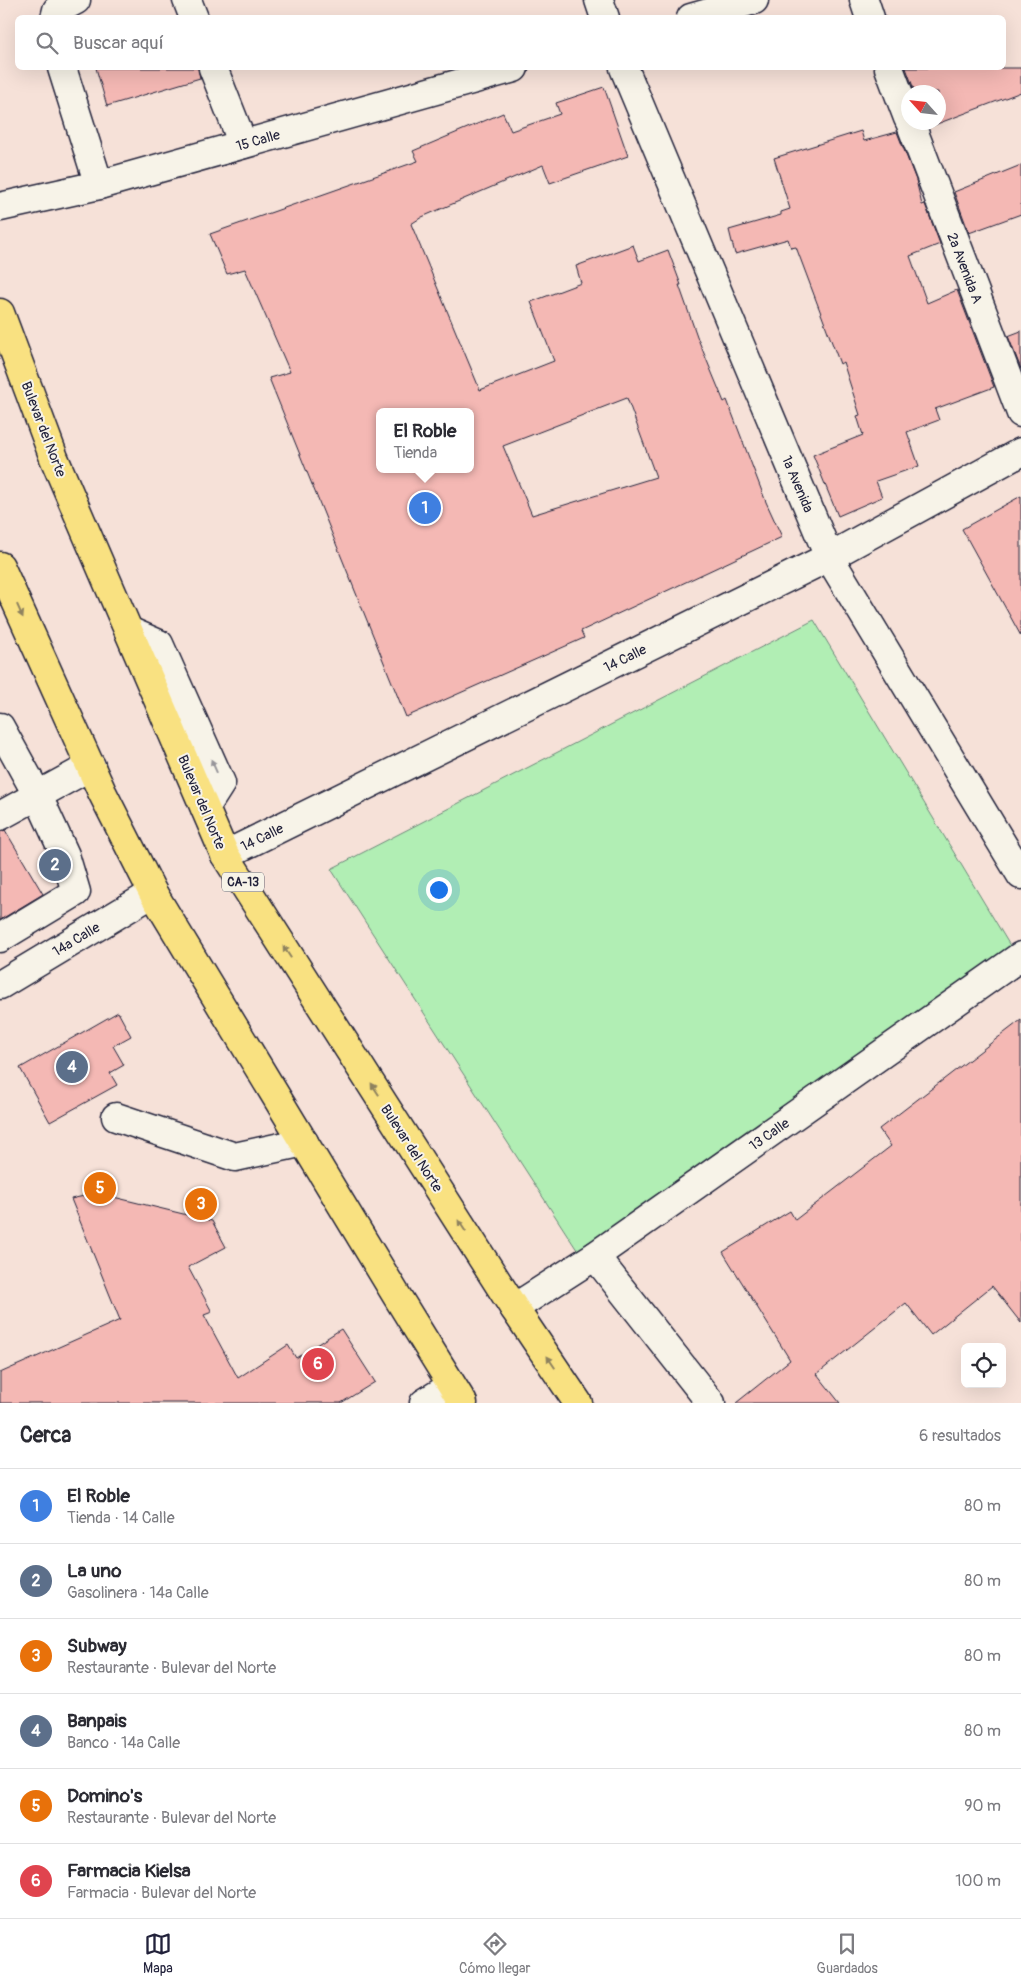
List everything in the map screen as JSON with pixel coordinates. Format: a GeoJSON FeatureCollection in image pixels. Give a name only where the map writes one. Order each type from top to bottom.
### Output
{"type":"FeatureCollection","features":[{"type":"Feature","properties":{"kind":"highway","name":"Bulevar del Norte"},"geometry":{"type":"LineString","coordinates":[[0,313],[54,458],[225,855],[514,1308],[578,1403]]}},
{"type":"Feature","properties":{"kind":"highway"},"geometry":{"type":"LineString","coordinates":[[0,566],[102,792],[153,893],[457,1394]]}},
{"type":"Feature","properties":{"kind":"highway"},"geometry":{"type":"LineString","coordinates":[[91,766],[169,894],[252,1022],[318,1140],[481,1403]]}},
{"type":"Feature","properties":{"kind":"street"},"geometry":{"type":"LineString","coordinates":[[56,15],[57,10],[76,0]]}},
{"type":"Feature","properties":{"kind":"street"},"geometry":{"type":"LineString","coordinates":[[187,0],[193,15]]}},
{"type":"Feature","properties":{"kind":"street"},"geometry":{"type":"LineString","coordinates":[[599,0],[604,15]]}},
{"type":"Feature","properties":{"kind":"street"},"geometry":{"type":"LineString","coordinates":[[702,15],[754,0]]}},
{"type":"Feature","properties":{"kind":"street"},"geometry":{"type":"LineString","coordinates":[[864,0],[869,15]]}},
{"type":"Feature","properties":{"kind":"street"},"geometry":{"type":"LineString","coordinates":[[63,70],[99,185]]}},
{"type":"Feature","properties":{"kind":"street"},"geometry":{"type":"LineString","coordinates":[[214,70],[243,144]]}},
{"type":"Feature","properties":{"kind":"street","name":"15 Calle"},"geometry":{"type":"LineString","coordinates":[[0,207],[99,185],[507,70]]}},
{"type":"Feature","properties":{"kind":"street","name":"1a Avenida"},"geometry":{"type":"LineString","coordinates":[[625,70],[829,558],[1021,875]]}},
{"type":"Feature","properties":{"kind":"street"},"geometry":{"type":"LineString","coordinates":[[890,70],[901,100]]}},
{"type":"Feature","properties":{"kind":"street","name":"2a Avenida A"},"geometry":{"type":"LineString","coordinates":[[913,130],[1021,414]]}},
{"type":"Feature","properties":{"kind":"street","name":"14 Calle"},"geometry":{"type":"LineString","coordinates":[[225,855],[829,558],[1021,452]]}},
{"type":"Feature","properties":{"kind":"street"},"geometry":{"type":"LineString","coordinates":[[0,727],[38,796],[65,855],[76,892],[0,938]]}},
{"type":"Feature","properties":{"kind":"street"},"geometry":{"type":"LineString","coordinates":[[0,816],[91,766]]}},
{"type":"Feature","properties":{"kind":"street","name":"14a Calle"},"geometry":{"type":"LineString","coordinates":[[0,985],[153,893]]}},
{"type":"Feature","properties":{"kind":"street","name":"13 Calle"},"geometry":{"type":"LineString","coordinates":[[514,1308],[595,1256],[1021,956]]}},
{"type":"Feature","properties":{"kind":"street"},"geometry":{"type":"LineString","coordinates":[[116,1117],[235,1157],[304,1142]]}},
{"type":"Feature","properties":{"kind":"street"},"geometry":{"type":"LineString","coordinates":[[595,1256],[711,1403]]}},
{"type":"Feature","properties":{"kind":"street"},"geometry":{"type":"LineString","coordinates":[[424,1403],[457,1394]]}},
{"type":"Feature","properties":{"kind":"green space"},"geometry":{"type":"Polygon","coordinates":[[[814,620],[1021,964],[588,1267],[331,869],[814,620]]]}},
{"type":"Feature","properties":{"kind":"building"},"geometry":{"type":"Polygon","coordinates":[[[1006,68],[1021,68],[1021,92],[946,121],[946,85],[912,85],[907,70],[1006,70],[1006,68]]]}},
{"type":"Feature","properties":{"kind":"building"},"geometry":{"type":"Polygon","coordinates":[[[97,70],[198,70],[200,78],[107,106],[97,70]]]}},
{"type":"Feature","properties":{"kind":"building"},"geometry":{"type":"Polygon","coordinates":[[[604,87],[628,156],[550,183],[543,165],[422,217],[411,224],[480,390],[554,361],[531,302],[581,283],[576,266],[633,245],[639,261],[668,250],[698,339],[724,402],[727,400],[766,502],[782,537],[581,631],[584,638],[406,717],[269,378],[290,372],[245,269],[227,274],[210,234],[418,161],[413,151],[503,113],[511,131],[560,114],[556,103],[604,87]],[[627,398],[503,446],[532,515],[656,477],[627,398]]]}},
{"type":"Feature","properties":{"kind":"building"},"geometry":{"type":"Polygon","coordinates":[[[861,131],[864,141],[897,132],[916,180],[922,205],[925,204],[940,244],[910,256],[927,303],[957,290],[994,387],[935,409],[939,420],[907,432],[919,466],[876,481],[882,497],[838,516],[813,455],[863,435],[857,416],[860,415],[843,362],[840,364],[796,247],[791,248],[788,239],[735,254],[729,230],[781,215],[781,212],[790,209],[774,158],[861,131]]]}},
{"type":"Feature","properties":{"kind":"building"},"geometry":{"type":"Polygon","coordinates":[[[1021,165],[1021,214],[969,233],[954,192],[1021,165]]]}},
{"type":"Feature","properties":{"kind":"building"},"geometry":{"type":"Polygon","coordinates":[[[1021,331],[1021,369],[1008,336],[1021,331]]]}},
{"type":"Feature","properties":{"kind":"building"},"geometry":{"type":"Polygon","coordinates":[[[1021,496],[1021,636],[962,529],[1021,496]]]}},
{"type":"Feature","properties":{"kind":"building"},"geometry":{"type":"Polygon","coordinates":[[[5,830],[43,894],[0,920],[0,832],[5,830]]]}},
{"type":"Feature","properties":{"kind":"building"},"geometry":{"type":"Polygon","coordinates":[[[118,1012],[131,1036],[113,1046],[124,1065],[110,1073],[117,1085],[50,1122],[20,1068],[118,1012]]]}},
{"type":"Feature","properties":{"kind":"building"},"geometry":{"type":"Polygon","coordinates":[[[1021,1020],[1021,1323],[992,1286],[931,1335],[906,1303],[817,1374],[840,1403],[736,1403],[790,1360],[723,1252],[790,1211],[795,1220],[891,1146],[879,1129],[1021,1020]]]}},
{"type":"Feature","properties":{"kind":"building"},"geometry":{"type":"Polygon","coordinates":[[[97,1193],[212,1221],[226,1247],[188,1267],[212,1312],[204,1315],[238,1378],[288,1345],[296,1358],[341,1329],[375,1382],[341,1403],[0,1403],[0,1373],[120,1320],[71,1199],[97,1193]]]}},
{"type":"Feature","properties":{"kind":"place","name":"El Roble"},"geometry":{"type":"Point","coordinates":[425,508]}},
{"type":"Feature","properties":{"kind":"place","name":"La uno"},"geometry":{"type":"Point","coordinates":[55,865]}},
{"type":"Feature","properties":{"kind":"place","name":"Banpais"},"geometry":{"type":"Point","coordinates":[72,1067]}},
{"type":"Feature","properties":{"kind":"place","name":"Domino's"},"geometry":{"type":"Point","coordinates":[100,1188]}},
{"type":"Feature","properties":{"kind":"place","name":"Subway"},"geometry":{"type":"Point","coordinates":[201,1204]}},
{"type":"Feature","properties":{"kind":"place","name":"Farmacia Kielsa"},"geometry":{"type":"Point","coordinates":[318,1364]}}]}
